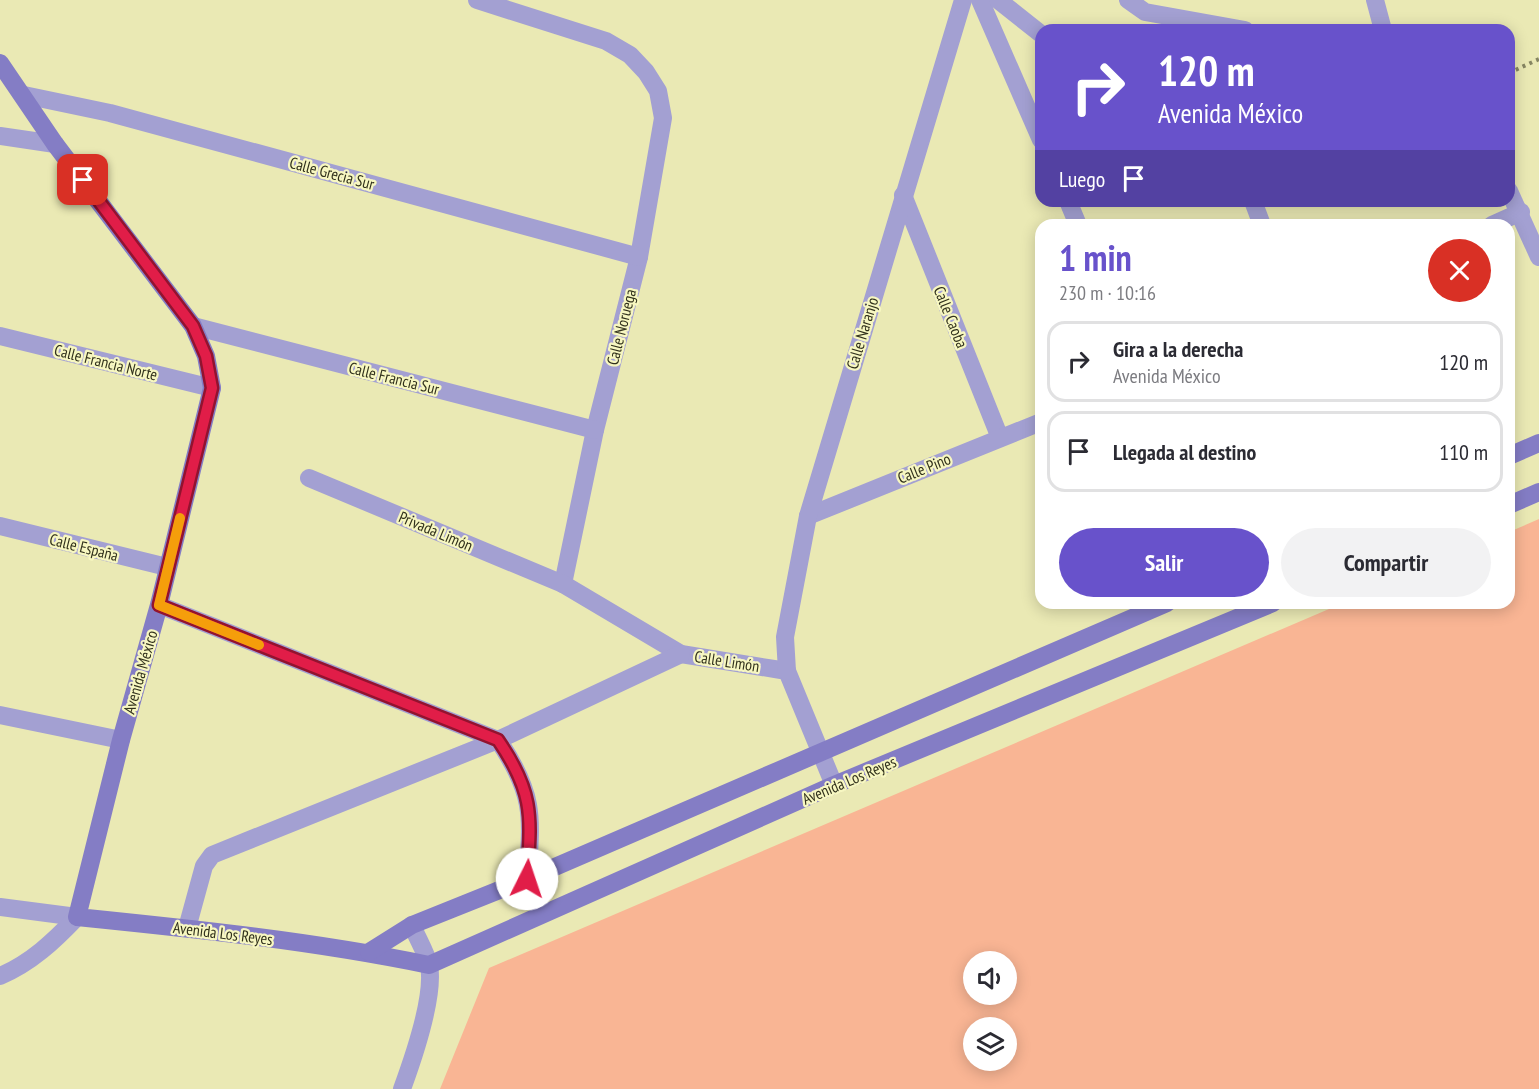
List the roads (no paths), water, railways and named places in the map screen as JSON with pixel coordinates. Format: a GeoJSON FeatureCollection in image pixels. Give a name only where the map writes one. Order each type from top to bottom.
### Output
{"type":"FeatureCollection","features":[{"type":"Feature","properties":{"kind":"street","name":"Calle Noruega"},"geometry":{"type":"LineString","coordinates":[[477,0],[606,41],[630,55],[646,72],[658,92],[663,118],[639,257],[595,430],[562,584]]}},
{"type":"Feature","properties":{"kind":"street","name":"Calle Naranjo"},"geometry":{"type":"LineString","coordinates":[[788,670],[786,628],[808,516],[963,0]]}},
{"type":"Feature","properties":{"kind":"street"},"geometry":{"type":"LineString","coordinates":[[980,0],[1035,126]]}},
{"type":"Feature","properties":{"kind":"street"},"geometry":{"type":"LineString","coordinates":[[998,0],[1035,29]]}},
{"type":"Feature","properties":{"kind":"street"},"geometry":{"type":"LineString","coordinates":[[1128,0],[1145,12],[1212,24]]}},
{"type":"Feature","properties":{"kind":"street"},"geometry":{"type":"LineString","coordinates":[[1375,0],[1381,24]]}},
{"type":"Feature","properties":{"kind":"street","name":"Avenida México"},"geometry":{"type":"LineString","coordinates":[[0,63],[24,95],[55,144],[193,326],[206,356],[212,388],[159,605],[121,740],[77,917]]}},
{"type":"Feature","properties":{"kind":"street","name":"Calle Grecia Sur"},"geometry":{"type":"LineString","coordinates":[[24,95],[110,113],[639,257]]}},
{"type":"Feature","properties":{"kind":"street"},"geometry":{"type":"LineString","coordinates":[[0,136],[55,144]]}},
{"type":"Feature","properties":{"kind":"street","name":"Calle Caoba"},"geometry":{"type":"LineString","coordinates":[[903,195],[1000,438]]}},
{"type":"Feature","properties":{"kind":"street"},"geometry":{"type":"LineString","coordinates":[[1515,202],[1539,257]]}},
{"type":"Feature","properties":{"kind":"street"},"geometry":{"type":"LineString","coordinates":[[1505,219],[1521,212]]}},
{"type":"Feature","properties":{"kind":"street","name":"Calle Francia Sur"},"geometry":{"type":"LineString","coordinates":[[193,326],[595,430]]}},
{"type":"Feature","properties":{"kind":"street","name":"Calle Francia Norte"},"geometry":{"type":"LineString","coordinates":[[0,336],[212,388]]}},
{"type":"Feature","properties":{"kind":"street","name":"Calle Pino"},"geometry":{"type":"LineString","coordinates":[[808,516],[1035,424]]}},
{"type":"Feature","properties":{"kind":"street"},"geometry":{"type":"LineString","coordinates":[[1515,453],[1539,443]]}},
{"type":"Feature","properties":{"kind":"street","name":"Privada Limón"},"geometry":{"type":"LineString","coordinates":[[309,478],[562,584]]}},
{"type":"Feature","properties":{"kind":"street"},"geometry":{"type":"LineString","coordinates":[[1515,502],[1539,492]]}},
{"type":"Feature","properties":{"kind":"street","name":"Calle España"},"geometry":{"type":"LineString","coordinates":[[0,526],[167,567]]}},
{"type":"Feature","properties":{"kind":"street","name":"Calle Limón"},"geometry":{"type":"LineString","coordinates":[[562,584],[681,654],[788,670]]}},
{"type":"Feature","properties":{"kind":"street"},"geometry":{"type":"LineString","coordinates":[[159,605],[498,740],[517,768],[527,793],[531,825],[527,879]]}},
{"type":"Feature","properties":{"kind":"street"},"geometry":{"type":"LineString","coordinates":[[369,952],[412,926],[527,879],[1153,609]]}},
{"type":"Feature","properties":{"kind":"street","name":"Avenida Los Reyes"},"geometry":{"type":"LineString","coordinates":[[77,917],[187,928],[369,952],[429,965],[834,785],[1259,609]]}},
{"type":"Feature","properties":{"kind":"street"},"geometry":{"type":"LineString","coordinates":[[187,928],[204,866],[212,855],[498,740],[681,654]]}},
{"type":"Feature","properties":{"kind":"street"},"geometry":{"type":"LineString","coordinates":[[788,670],[834,785]]}},
{"type":"Feature","properties":{"kind":"street"},"geometry":{"type":"LineString","coordinates":[[0,715],[121,740]]}},
{"type":"Feature","properties":{"kind":"street"},"geometry":{"type":"LineString","coordinates":[[0,907],[77,917]]}},
{"type":"Feature","properties":{"kind":"street"},"geometry":{"type":"LineString","coordinates":[[0,976],[16,969],[50,945],[77,917]]}},
{"type":"Feature","properties":{"kind":"street"},"geometry":{"type":"LineString","coordinates":[[402,1089],[423,1020],[429,965],[412,926]]}}]}
